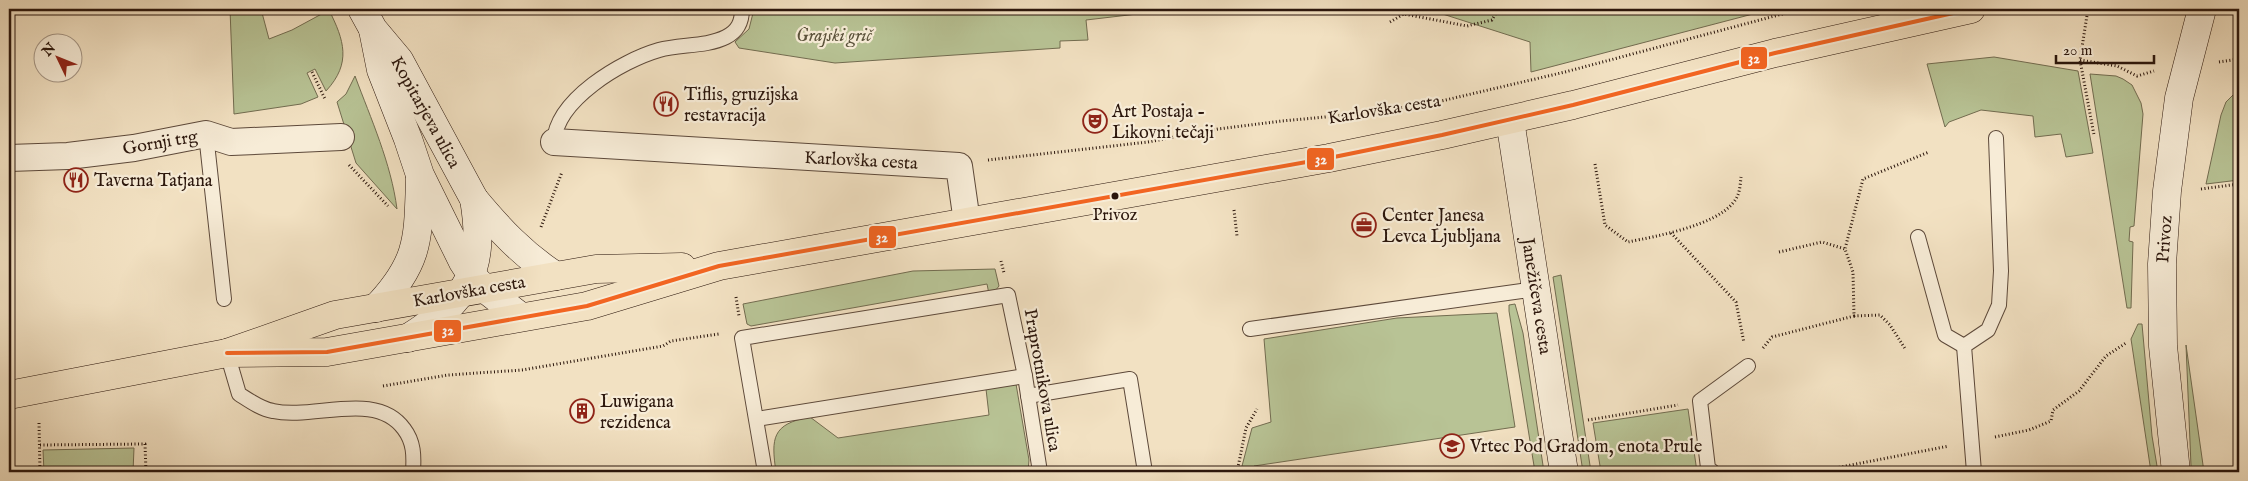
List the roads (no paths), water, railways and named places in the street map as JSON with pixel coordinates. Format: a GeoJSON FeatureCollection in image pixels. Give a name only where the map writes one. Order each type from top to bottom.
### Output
{"type":"FeatureCollection","features":[{"type":"Feature","properties":{"kind":"main road","name":"Karlovška cesta"},"geometry":{"type":"LineString","coordinates":[[227,353],[326,352],[587,306],[719,266],[1329,158],[1510,120],[1775,53],[1971,9]]}},
{"type":"Feature","properties":{"kind":"main road","name":"Privoz"},"geometry":{"type":"LineString","coordinates":[[2176,472],[2162,346],[2162,264],[2167,191],[2179,98],[2202,9]]}},
{"type":"Feature","properties":{"kind":"main road","name":"Kopitarjeva ulica"},"geometry":{"type":"LineString","coordinates":[[367,19],[381,70],[420,174],[473,285],[521,318]]}},
{"type":"Feature","properties":{"kind":"main road","name":"Kopitarjeva ulica"},"geometry":{"type":"LineString","coordinates":[[367,19],[399,60],[474,199],[516,246],[556,276]]}},
{"type":"Feature","properties":{"kind":"main road","name":"Janežičeva cesta"},"geometry":{"type":"LineString","coordinates":[[1510,120],[1564,472]]}},
{"type":"Feature","properties":{"kind":"main road","name":"Kopitarjeva ulica"},"geometry":{"type":"LineString","coordinates":[[376,308],[393,290],[410,261],[418,236],[420,174]]}},
{"type":"Feature","properties":{"kind":"main road","name":"Kopitarjeva ulica"},"geometry":{"type":"LineString","coordinates":[[473,285],[478,242],[478,223],[474,199]]}},
{"type":"Feature","properties":{"kind":"main road","name":"Karlovška cesta"},"geometry":{"type":"LineString","coordinates":[[9,395],[227,353],[335,315],[376,308],[473,285],[556,276],[596,269],[719,266]]}},
{"type":"Feature","properties":{"kind":"main road"},"geometry":{"type":"LineString","coordinates":[[408,338],[435,318],[473,285]]}},
{"type":"Feature","properties":{"kind":"street","name":"Gornji trg"},"geometry":{"type":"LineString","coordinates":[[9,158],[68,156],[134,148],[206,134],[231,142],[341,137]]}},
{"type":"Feature","properties":{"kind":"street","name":"Karlovška cesta"},"geometry":{"type":"LineString","coordinates":[[564,143],[959,166],[967,222]]}},
{"type":"Feature","properties":{"kind":"lane"},"geometry":{"type":"LineString","coordinates":[[564,143],[557,126],[566,112],[600,79],[657,51],[717,40],[727,36],[737,29],[741,22],[742,9]]}},
{"type":"Feature","properties":{"kind":"lane"},"geometry":{"type":"LineString","coordinates":[[206,134],[224,299]]}},
{"type":"Feature","properties":{"kind":"lane"},"geometry":{"type":"LineString","coordinates":[[1964,346],[1988,330],[1999,305],[2001,270],[1996,138]]}},
{"type":"Feature","properties":{"kind":"lane"},"geometry":{"type":"LineString","coordinates":[[1918,238],[1945,335],[1964,346]]}},
{"type":"Feature","properties":{"kind":"lane"},"geometry":{"type":"LineString","coordinates":[[1250,329],[1536,289]]}},
{"type":"Feature","properties":{"kind":"lane","name":"Praprotnikova ulica"},"geometry":{"type":"LineString","coordinates":[[758,419],[741,332],[1008,295],[1025,376],[1040,472]]}},
{"type":"Feature","properties":{"kind":"lane"},"geometry":{"type":"LineString","coordinates":[[1964,346],[1974,472]]}},
{"type":"Feature","properties":{"kind":"lane"},"geometry":{"type":"LineString","coordinates":[[227,353],[239,394],[251,402],[273,411],[367,408],[381,410],[392,416],[407,433],[414,457],[413,472]]}},
{"type":"Feature","properties":{"kind":"lane"},"geometry":{"type":"LineString","coordinates":[[1713,472],[1708,468],[1700,401],[1748,366]]}},
{"type":"Feature","properties":{"kind":"lane"},"geometry":{"type":"LineString","coordinates":[[765,472],[758,419],[1025,376]]}},
{"type":"Feature","properties":{"kind":"lane"},"geometry":{"type":"LineString","coordinates":[[1028,396],[1130,379],[1145,472]]}},
{"type":"Feature","properties":{"kind":"place","name":"Tiflis, gruzijska restavracija"},"geometry":{"type":"Point","coordinates":[666,104]}},
{"type":"Feature","properties":{"kind":"place","name":"Art Postaja - Likovni tečaji"},"geometry":{"type":"Point","coordinates":[1095,121]}},
{"type":"Feature","properties":{"kind":"place","name":"Taverna Tatjana"},"geometry":{"type":"Point","coordinates":[76,180]}},
{"type":"Feature","properties":{"kind":"place","name":"Privoz"},"geometry":{"type":"Point","coordinates":[1115,196]}},
{"type":"Feature","properties":{"kind":"place","name":"Center Janesa Levca Ljubljana"},"geometry":{"type":"Point","coordinates":[1364,225]}},
{"type":"Feature","properties":{"kind":"place","name":"Luwigana rezidenca"},"geometry":{"type":"Point","coordinates":[582,411]}},
{"type":"Feature","properties":{"kind":"place","name":"Vrtec Pod Gradom, enota Prule"},"geometry":{"type":"Point","coordinates":[1452,446]}},
{"type":"Feature","properties":{"kind":"park label","name":"Grajski grič"},"geometry":{"type":"Point","coordinates":[834,35]}}]}
